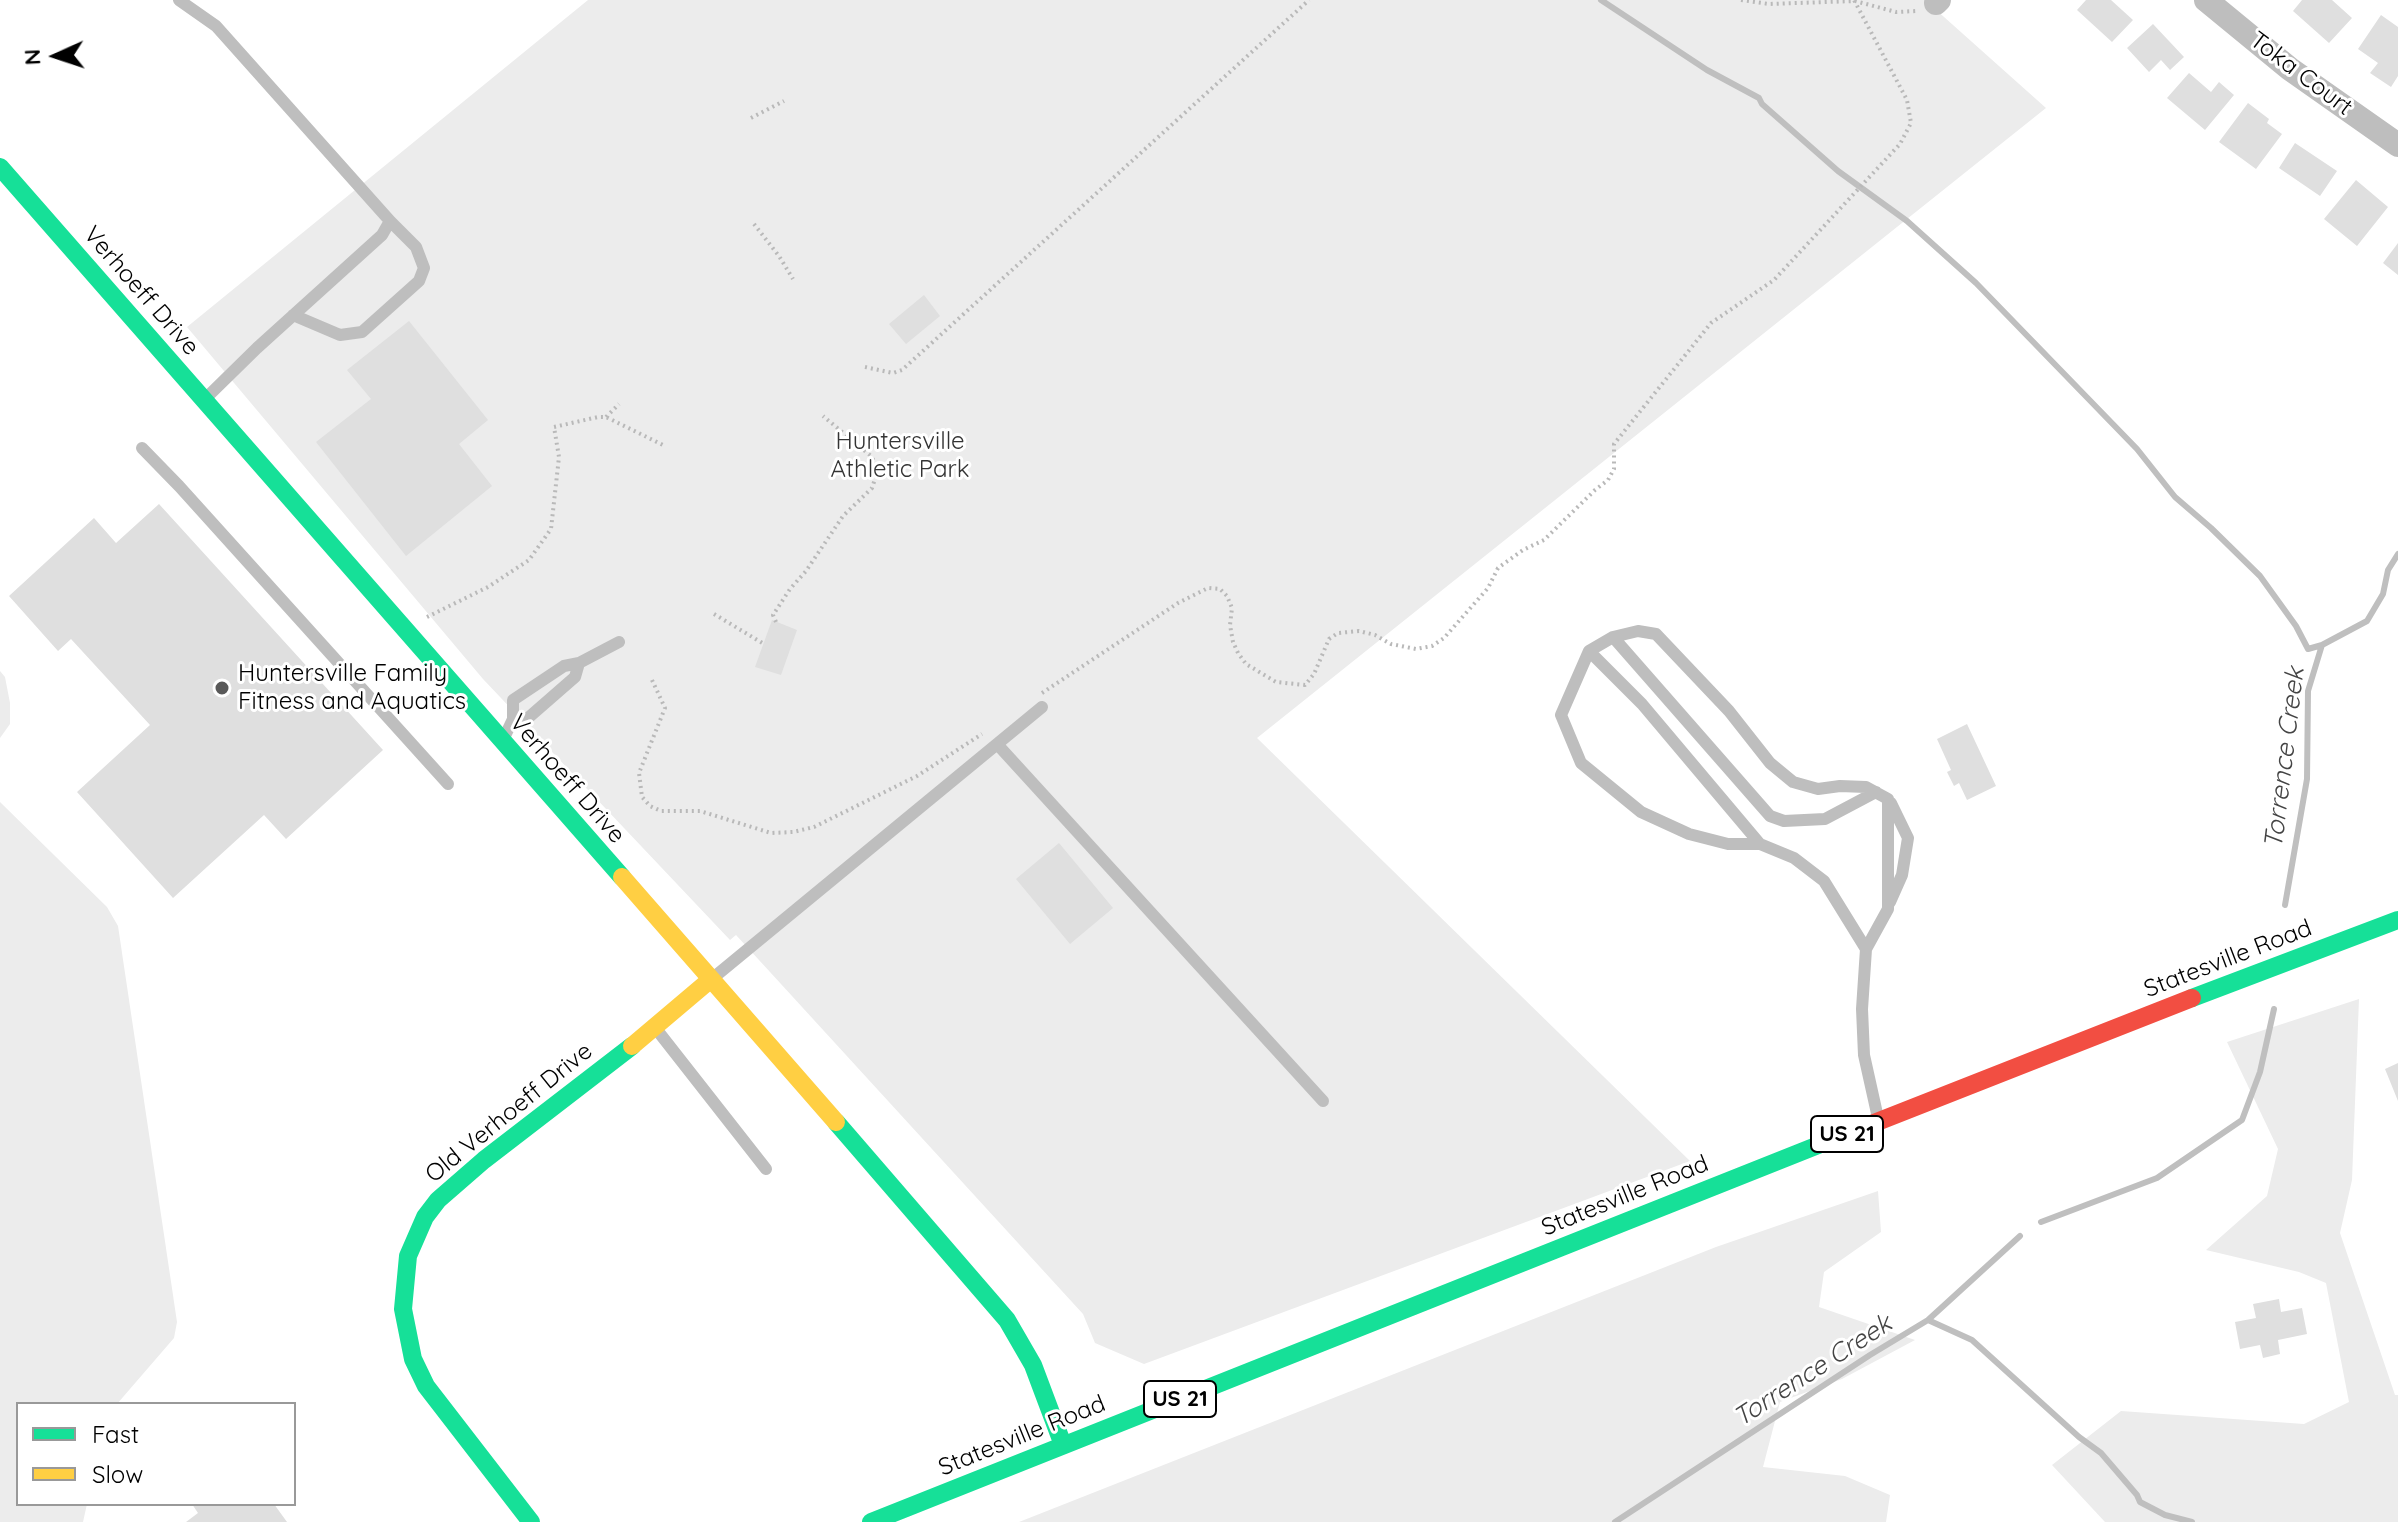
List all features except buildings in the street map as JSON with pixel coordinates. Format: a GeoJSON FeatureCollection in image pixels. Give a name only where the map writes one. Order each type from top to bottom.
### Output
{"type":"FeatureCollection","features":[{"type":"Feature","properties":{"kind":"street","name":"Toka Court"},"geometry":{"type":"LineString","coordinates":[[2206,0],[2290,69],[2396,140]]}},
{"type":"Feature","properties":{"kind":"street","name":"Verhoeff Drive"},"geometry":{"type":"LineString","coordinates":[[0,167],[990,1298],[1007,1320],[1033,1365],[1063,1445]]}},
{"type":"Feature","properties":{"kind":"street","name":"Statesville Road"},"geometry":{"type":"LineString","coordinates":[[871,1522],[2149,1014],[2398,920]]}},
{"type":"Feature","properties":{"kind":"street","name":"Old Verhoeff Drive"},"geometry":{"type":"LineString","coordinates":[[531,1522],[441,1407],[413,1359],[403,1309],[408,1256],[425,1217],[438,1200],[530,1123],[655,1028],[710,980]]}},
{"type":"Feature","properties":{"kind":"lane"},"geometry":{"type":"LineString","coordinates":[[179,0],[216,26],[416,247],[424,268],[419,281],[362,332],[340,335],[293,315]]}},
{"type":"Feature","properties":{"kind":"lane"},"geometry":{"type":"LineString","coordinates":[[205,399],[382,235],[390,221]]}},
{"type":"Feature","properties":{"kind":"lane"},"geometry":{"type":"LineString","coordinates":[[142,448],[190,497],[448,784]]}},
{"type":"Feature","properties":{"kind":"lane"},"geometry":{"type":"LineString","coordinates":[[1866,949],[1824,881],[1794,858],[1760,844],[1728,844],[1689,834],[1641,812],[1581,763],[1561,715],[1589,651],[1613,637],[1638,631],[1656,634],[1729,711],[1770,763],[1793,782],[1818,789],[1866,787],[1888,799],[1888,909],[1866,949],[1862,1009],[1864,1055],[1879,1121]]}},
{"type":"Feature","properties":{"kind":"lane"},"geometry":{"type":"LineString","coordinates":[[1613,637],[1770,816],[1784,821],[1812,822],[1825,819],[1876,792]]}},
{"type":"Feature","properties":{"kind":"lane"},"geometry":{"type":"LineString","coordinates":[[502,741],[513,719],[513,700],[564,666],[579,663],[619,642]]}},
{"type":"Feature","properties":{"kind":"lane"},"geometry":{"type":"LineString","coordinates":[[1589,651],[1642,704],[1760,844]]}},
{"type":"Feature","properties":{"kind":"lane"},"geometry":{"type":"LineString","coordinates":[[513,719],[528,718],[575,677],[579,663]]}},
{"type":"Feature","properties":{"kind":"lane"},"geometry":{"type":"LineString","coordinates":[[710,980],[997,744],[1041,700]]}},
{"type":"Feature","properties":{"kind":"lane"},"geometry":{"type":"LineString","coordinates":[[997,744],[1323,1101]]}},
{"type":"Feature","properties":{"kind":"lane"},"geometry":{"type":"LineString","coordinates":[[655,1028],[766,1169]]}},
{"type":"Feature","properties":{"kind":"path"},"geometry":{"type":"LineString","coordinates":[[865,367],[893,373],[902,370],[1309,0]]}},
{"type":"Feature","properties":{"kind":"path"},"geometry":{"type":"LineString","coordinates":[[1741,0],[1769,4],[1855,1],[1896,12],[1912,12],[1938,1]]}},
{"type":"Feature","properties":{"kind":"path"},"geometry":{"type":"LineString","coordinates":[[1041,700],[1178,603],[1208,588],[1220,589],[1227,596],[1232,608],[1230,625],[1233,642],[1238,653],[1246,664],[1276,682],[1305,685],[1314,674],[1329,639],[1349,630],[1368,633],[1400,647],[1416,649],[1432,646],[1444,638],[1488,588],[1498,568],[1544,540],[1608,480],[1614,469],[1614,444],[1711,323],[1774,280],[1900,144],[1911,123],[1907,100],[1855,1]]}},
{"type":"Feature","properties":{"kind":"path"},"geometry":{"type":"LineString","coordinates":[[751,118],[784,101]]}},
{"type":"Feature","properties":{"kind":"path"},"geometry":{"type":"LineString","coordinates":[[754,224],[793,279]]}},
{"type":"Feature","properties":{"kind":"path"},"geometry":{"type":"LineString","coordinates":[[606,417],[619,404]]}},
{"type":"Feature","properties":{"kind":"path"},"geometry":{"type":"LineString","coordinates":[[776,622],[773,615],[790,589],[843,516],[872,488],[875,479],[875,463],[871,456],[823,416]]}},
{"type":"Feature","properties":{"kind":"path"},"geometry":{"type":"LineString","coordinates":[[403,627],[488,587],[529,560],[551,529],[559,457],[554,427],[606,417],[665,446]]}},
{"type":"Feature","properties":{"kind":"path"},"geometry":{"type":"LineString","coordinates":[[714,614],[764,644]]}},
{"type":"Feature","properties":{"kind":"path"},"geometry":{"type":"LineString","coordinates":[[652,680],[665,708],[639,773],[642,797],[650,806],[661,811],[700,811],[771,833],[814,827],[917,776],[984,733]]}},
{"type":"Feature","properties":{"kind":"green space","name":"Huntersville Athletic Park"},"geometry":{"type":"Polygon","coordinates":[[[588,0],[1925,0],[2046,108],[1257,738],[1690,1161],[1144,1364],[1095,1343],[1083,1314],[736,935],[730,940],[483,679],[187,327],[588,0]]]}},
{"type":"Feature","properties":{"kind":"green space"},"geometry":{"type":"Polygon","coordinates":[[[0,671],[5,677],[10,703],[10,724],[0,738],[0,671]]]}},
{"type":"Feature","properties":{"kind":"green space"},"geometry":{"type":"Polygon","coordinates":[[[0,802],[107,907],[118,926],[177,1322],[174,1338],[119,1402],[16,1402],[16,1506],[87,1506],[83,1522],[0,1522],[0,802]]]}},
{"type":"Feature","properties":{"kind":"green space"},"geometry":{"type":"Polygon","coordinates":[[[2359,999],[2352,1180],[2340,1233],[2395,1395],[2398,1395],[2398,1522],[2105,1522],[2052,1465],[2121,1411],[2304,1424],[2349,1402],[2326,1283],[2299,1272],[2206,1250],[2267,1196],[2278,1149],[2227,1042],[2359,999]]]}},
{"type":"Feature","properties":{"kind":"green space"},"geometry":{"type":"Polygon","coordinates":[[[1878,1191],[1881,1232],[1824,1272],[1819,1307],[1915,1340],[1842,1379],[1780,1402],[1763,1467],[1845,1476],[1890,1495],[1886,1522],[1019,1522],[1716,1247],[1878,1191]]]}},
{"type":"Feature","properties":{"kind":"waterway"},"geometry":{"type":"LineString","coordinates":[[1601,0],[1707,70],[1759,98],[1838,171],[1907,221],[1976,283],[2137,449],[2175,497],[2260,576],[2296,626],[2308,649],[2367,621],[2383,594],[2388,570],[2398,554]]}},
{"type":"Feature","properties":{"kind":"waterway","name":"Torrence Creek"},"geometry":{"type":"LineString","coordinates":[[2285,905],[2307,779],[2308,691],[2322,645]]}},
{"type":"Feature","properties":{"kind":"waterway","name":"Torrence Creek"},"geometry":{"type":"LineString","coordinates":[[2041,1222],[2157,1178],[2242,1120],[2260,1072],[2274,1009]]}},
{"type":"Feature","properties":{"kind":"waterway","name":"Torrence Creek"},"geometry":{"type":"LineString","coordinates":[[1615,1522],[1928,1320],[2020,1236]]}},
{"type":"Feature","properties":{"kind":"waterway"},"geometry":{"type":"LineString","coordinates":[[1928,1320],[1972,1340],[2079,1437],[2101,1453],[2140,1502],[2165,1515],[2192,1522]]}},
{"type":"Feature","properties":{"kind":"traffic: fast"},"geometry":{"type":"LineString","coordinates":[[0,167],[622,877]]}},
{"type":"Feature","properties":{"kind":"traffic: fast"},"geometry":{"type":"LineString","coordinates":[[2192,998],[2398,920]]}},
{"type":"Feature","properties":{"kind":"traffic: fast"},"geometry":{"type":"LineString","coordinates":[[531,1522],[426,1386],[413,1359],[403,1309],[408,1256],[425,1217],[438,1200],[484,1160],[632,1046]]}},
{"type":"Feature","properties":{"kind":"traffic: fast"},"geometry":{"type":"LineString","coordinates":[[836,1122],[1007,1320],[1033,1365],[1063,1445]]}},
{"type":"Feature","properties":{"kind":"traffic: fast"},"geometry":{"type":"LineString","coordinates":[[871,1522],[1826,1142]]}},
{"type":"Feature","properties":{"kind":"traffic: slow"},"geometry":{"type":"LineString","coordinates":[[622,877],[836,1122]]}},
{"type":"Feature","properties":{"kind":"traffic: slow"},"geometry":{"type":"LineString","coordinates":[[632,1046],[710,980]]}},
{"type":"Feature","properties":{"kind":"traffic: jam"},"geometry":{"type":"LineString","coordinates":[[1826,1142],[2192,998]]}},
{"type":"Feature","properties":{"kind":"place","name":"Huntersville Family Fitness and Aquatics"},"geometry":{"type":"Point","coordinates":[222,688]}}]}
